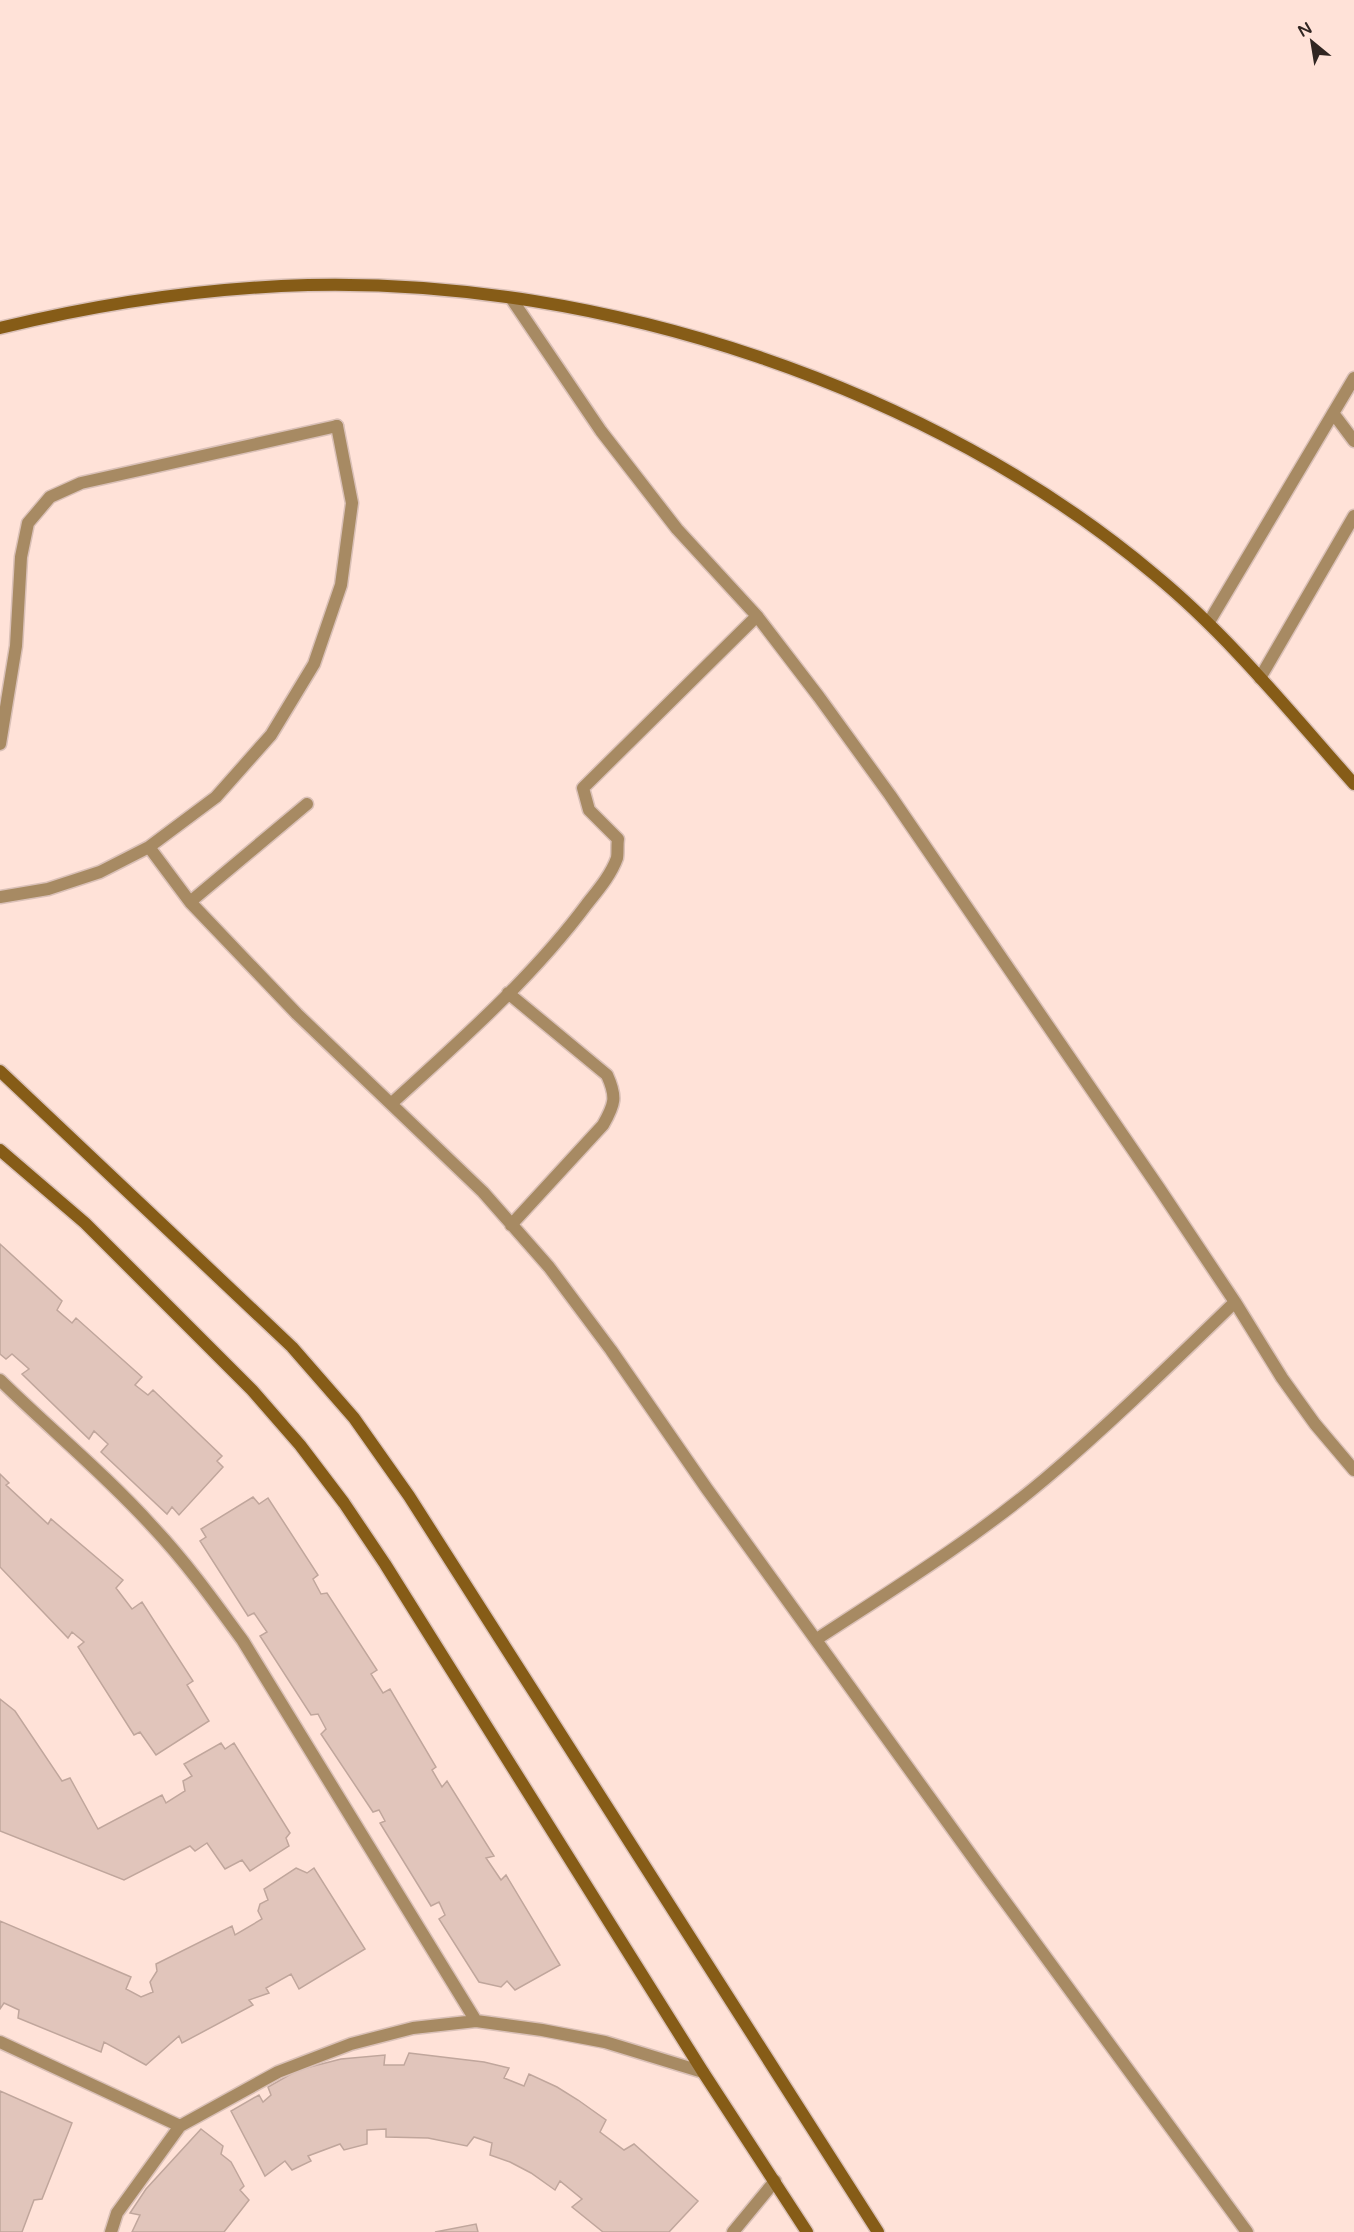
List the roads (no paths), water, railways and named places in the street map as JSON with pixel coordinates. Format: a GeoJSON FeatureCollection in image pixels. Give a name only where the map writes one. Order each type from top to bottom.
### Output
{"type":"FeatureCollection","features":[{"type":"Feature","properties":{"kind":"street"},"geometry":{"type":"LineString","coordinates":[[0,328],[69,311],[230,288],[311,285],[393,287],[511,298],[573,308],[662,328],[749,354],[835,385],[903,415],[988,459],[1033,486],[1094,528],[1154,573],[1209,622],[1354,784]]}},
{"type":"Feature","properties":{"kind":"street"},"geometry":{"type":"LineString","coordinates":[[511,298],[601,431],[677,529],[757,616],[890,795],[1235,1302],[1282,1378],[1315,1424],[1354,1470]]}},
{"type":"Feature","properties":{"kind":"street"},"geometry":{"type":"LineString","coordinates":[[1209,622],[1354,378]]}},
{"type":"Feature","properties":{"kind":"street"},"geometry":{"type":"LineString","coordinates":[[1333,413],[1354,441]]}},
{"type":"Feature","properties":{"kind":"street"},"geometry":{"type":"LineString","coordinates":[[0,744],[16,646],[21,557],[27,523],[50,497],[81,483],[337,426],[352,503],[341,585],[314,664],[272,735],[216,797],[149,847],[100,872],[48,889],[0,897]]}},
{"type":"Feature","properties":{"kind":"street"},"geometry":{"type":"LineString","coordinates":[[1260,678],[1354,516]]}},
{"type":"Feature","properties":{"kind":"street"},"geometry":{"type":"LineString","coordinates":[[392,1102],[508,993],[572,925],[605,880],[617,856],[618,839],[589,810],[583,788],[757,616]]}},
{"type":"Feature","properties":{"kind":"street"},"geometry":{"type":"LineString","coordinates":[[190,902],[307,804]]}},
{"type":"Feature","properties":{"kind":"street"},"geometry":{"type":"LineString","coordinates":[[149,847],[190,902],[297,1014],[392,1102],[483,1192],[549,1267],[611,1350],[707,1489],[1179,2142],[1247,2232]]}},
{"type":"Feature","properties":{"kind":"street"},"geometry":{"type":"LineString","coordinates":[[508,993],[607,1075],[614,1091],[613,1107],[603,1125],[512,1225]]}},
{"type":"Feature","properties":{"kind":"street"},"geometry":{"type":"LineString","coordinates":[[0,1071],[292,1347],[354,1418],[409,1496],[878,2232]]}},
{"type":"Feature","properties":{"kind":"street"},"geometry":{"type":"LineString","coordinates":[[0,1150],[85,1222],[252,1390],[306,1453],[344,1503],[385,1564],[703,2072],[807,2232]]}},
{"type":"Feature","properties":{"kind":"street"},"geometry":{"type":"LineString","coordinates":[[817,1639],[935,1562],[1044,1480],[1121,1412],[1235,1302]]}},
{"type":"Feature","properties":{"kind":"street"},"geometry":{"type":"LineString","coordinates":[[0,1380],[152,1525],[200,1581],[243,1641],[476,2021]]}},
{"type":"Feature","properties":{"kind":"street"},"geometry":{"type":"LineString","coordinates":[[111,2232],[117,2213],[180,2126],[278,2072],[351,2044],[413,2028],[476,2021],[605,2042],[703,2072]]}},
{"type":"Feature","properties":{"kind":"street"},"geometry":{"type":"LineString","coordinates":[[0,2042],[180,2126]]}},
{"type":"Feature","properties":{"kind":"street"},"geometry":{"type":"LineString","coordinates":[[733,2232],[775,2181]]}}]}
